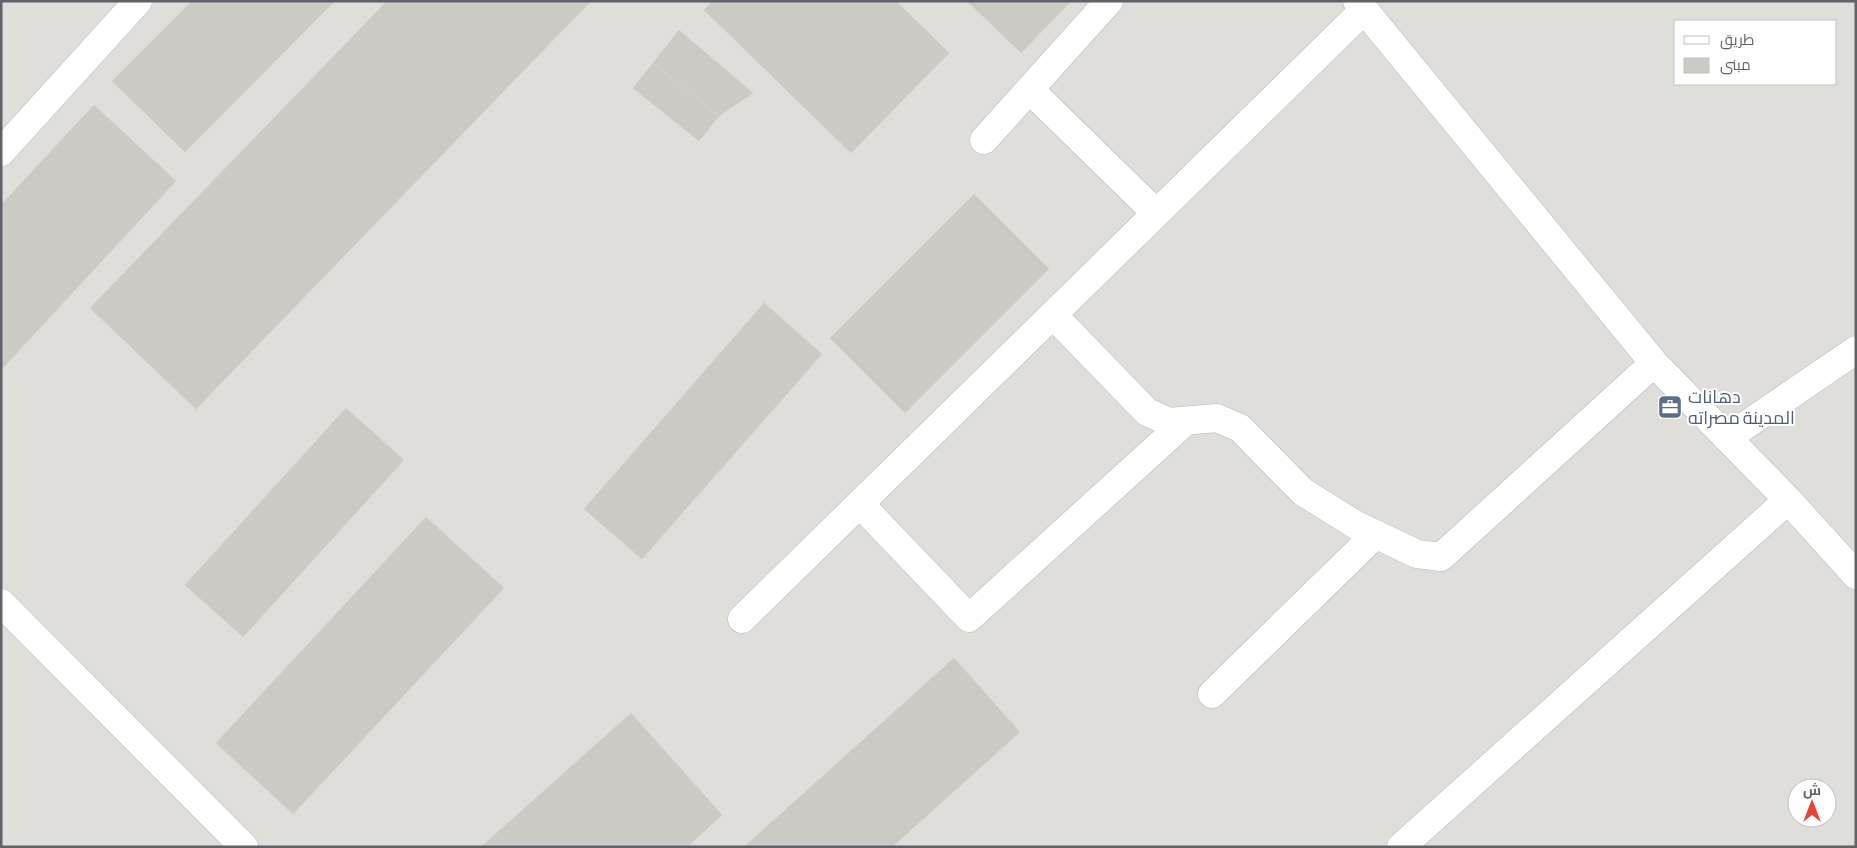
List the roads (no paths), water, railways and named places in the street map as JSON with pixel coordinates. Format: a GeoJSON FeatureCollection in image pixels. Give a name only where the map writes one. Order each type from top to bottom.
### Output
{"type":"FeatureCollection","features":[{"type":"Feature","properties":{"kind":"street"},"geometry":{"type":"LineString","coordinates":[[1,152],[138,1]]}},
{"type":"Feature","properties":{"kind":"street"},"geometry":{"type":"LineString","coordinates":[[984,140],[1109,1]]}},
{"type":"Feature","properties":{"kind":"street"},"geometry":{"type":"LineString","coordinates":[[742,619],[1156,213],[1360,5],[1654,364],[1788,500],[1856,575]]}},
{"type":"Feature","properties":{"kind":"street"},"geometry":{"type":"LineString","coordinates":[[1030,90],[1156,213]]}},
{"type":"Feature","properties":{"kind":"street"},"geometry":{"type":"LineString","coordinates":[[1052,315],[1147,412],[1169,422],[1217,418],[1240,428],[1303,492],[1356,525],[1417,554],[1442,557],[1654,364]]}},
{"type":"Feature","properties":{"kind":"street"},"geometry":{"type":"LineString","coordinates":[[1727,438],[1856,350]]}},
{"type":"Feature","properties":{"kind":"street"},"geometry":{"type":"LineString","coordinates":[[860,504],[969,618],[1186,420]]}},
{"type":"Feature","properties":{"kind":"street"},"geometry":{"type":"LineString","coordinates":[[1401,847],[1788,500]]}},
{"type":"Feature","properties":{"kind":"street"},"geometry":{"type":"LineString","coordinates":[[1212,694],[1376,534]]}},
{"type":"Feature","properties":{"kind":"street"},"geometry":{"type":"LineString","coordinates":[[1,603],[244,847]]}},
{"type":"Feature","properties":{"kind":"place","name":"دهانات المدينة مصراته"},"geometry":{"type":"Point","coordinates":[1670,407]}}]}
